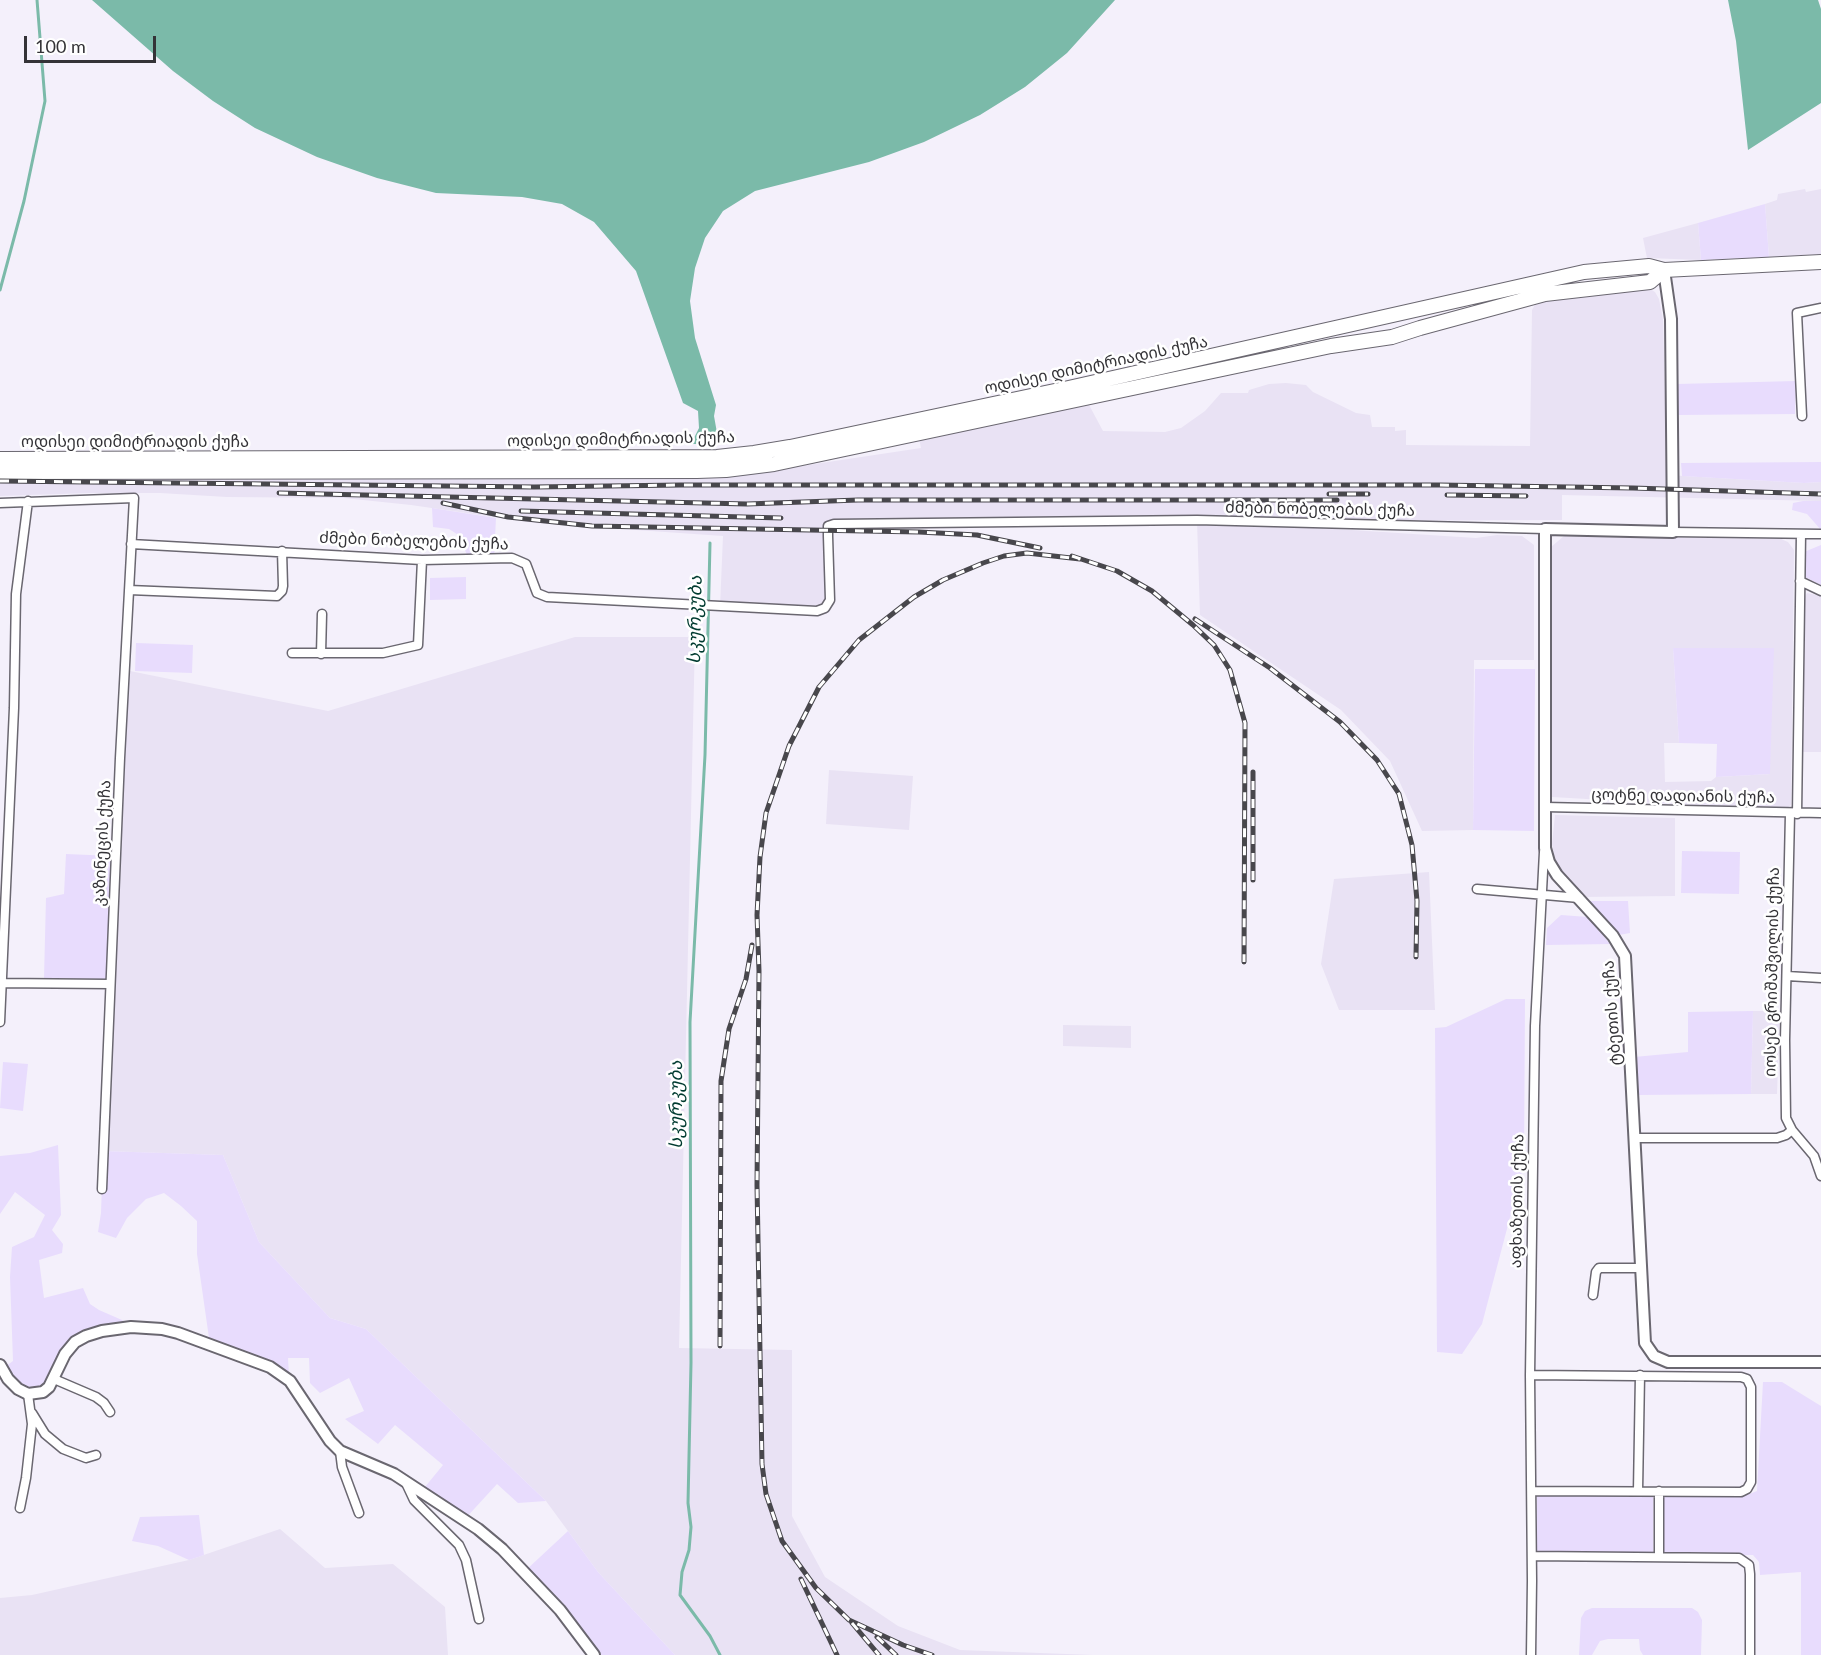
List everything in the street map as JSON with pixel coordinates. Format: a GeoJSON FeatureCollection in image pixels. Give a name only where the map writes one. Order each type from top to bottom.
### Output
{"type":"FeatureCollection","features":[{"type":"Feature","properties":{"kind":"main road"},"geometry":{"type":"LineString","coordinates":[[1664,270],[1650,282],[1545,294],[1402,334],[1405,322],[1401,314],[1584,273],[1649,266],[1664,270],[1821,262]]}},
{"type":"Feature","properties":{"kind":"main road","name":"ოდისეი დიმიტრიადის ქუჩა"},"geometry":{"type":"LineString","coordinates":[[0,459],[717,457],[790,447],[1075,387],[1401,314]]}},
{"type":"Feature","properties":{"kind":"main road"},"geometry":{"type":"LineString","coordinates":[[1370,340],[1368,327],[1372,321]]}},
{"type":"Feature","properties":{"kind":"main road","name":"ოდისეი დიმიტრიადის ქუჩა"},"geometry":{"type":"LineString","coordinates":[[0,472],[726,470],[774,464],[1170,379],[1402,334]]}},
{"type":"Feature","properties":{"kind":"street"},"geometry":{"type":"LineString","coordinates":[[1664,270],[1671,319],[1673,532]]}},
{"type":"Feature","properties":{"kind":"street"},"geometry":{"type":"LineString","coordinates":[[1802,416],[1797,313],[1821,308]]}},
{"type":"Feature","properties":{"kind":"street","name":"კაზინეცის ქუჩა"},"geometry":{"type":"LineString","coordinates":[[28,501],[134,498],[102,1189]]}},
{"type":"Feature","properties":{"kind":"street"},"geometry":{"type":"LineString","coordinates":[[0,503],[28,501],[16,594],[14,708],[0,1022]]}},
{"type":"Feature","properties":{"kind":"street","name":"ძმები ნობელების ქუჩა"},"geometry":{"type":"LineString","coordinates":[[131,544],[422,560],[503,558],[518,560],[526,564],[537,593],[544,597],[817,611],[825,608],[830,600],[828,526],[834,524],[1185,520],[1821,534]]}},
{"type":"Feature","properties":{"kind":"street","name":"ტბეთის ქუჩა"},"geometry":{"type":"LineString","coordinates":[[1545,529],[1545,848],[1549,862],[1557,875],[1619,944],[1625,956],[1645,1343],[1654,1356],[1668,1362],[1700,1362]]}},
{"type":"Feature","properties":{"kind":"street","name":"იოსებ გრიშაშვილის ქუჩა"},"geometry":{"type":"LineString","coordinates":[[1792,1130],[1786,1118],[1785,1097],[1801,534]]}},
{"type":"Feature","properties":{"kind":"street"},"geometry":{"type":"LineString","coordinates":[[129,590],[277,596],[283,586],[282,551]]}},
{"type":"Feature","properties":{"kind":"street"},"geometry":{"type":"LineString","coordinates":[[292,653],[383,653],[418,645],[422,560]]}},
{"type":"Feature","properties":{"kind":"street"},"geometry":{"type":"LineString","coordinates":[[1800,581],[1821,591]]}},
{"type":"Feature","properties":{"kind":"street"},"geometry":{"type":"LineString","coordinates":[[321,654],[322,614]]}},
{"type":"Feature","properties":{"kind":"street","name":"ცოტნე დადიანის ქუჩა"},"geometry":{"type":"LineString","coordinates":[[1545,807],[1821,813]]}},
{"type":"Feature","properties":{"kind":"street","name":"აფხაზეთის ქუჩა"},"geometry":{"type":"LineString","coordinates":[[1531,1655],[1530,1375],[1535,1026],[1545,848]]}},
{"type":"Feature","properties":{"kind":"street"},"geometry":{"type":"LineString","coordinates":[[1477,888],[1579,898]]}},
{"type":"Feature","properties":{"kind":"street"},"geometry":{"type":"LineString","coordinates":[[1788,976],[1821,978]]}},
{"type":"Feature","properties":{"kind":"street"},"geometry":{"type":"LineString","coordinates":[[1,983],[110,984]]}},
{"type":"Feature","properties":{"kind":"street"},"geometry":{"type":"LineString","coordinates":[[1634,1138],[1777,1138],[1786,1136],[1792,1130],[1814,1156],[1821,1176]]}},
{"type":"Feature","properties":{"kind":"street"},"geometry":{"type":"LineString","coordinates":[[1593,1295],[1596,1272],[1599,1268],[1641,1268]]}},
{"type":"Feature","properties":{"kind":"street"},"geometry":{"type":"LineString","coordinates":[[0,1365],[8,1379],[18,1389],[28,1394],[43,1392],[49,1387],[65,1354],[75,1342],[86,1336],[131,1327],[162,1329],[270,1367],[290,1381],[330,1441],[340,1450],[380,1467],[478,1529],[502,1549],[560,1610],[594,1655]]}},
{"type":"Feature","properties":{"kind":"street"},"geometry":{"type":"LineString","coordinates":[[1701,1378],[1700,1362],[1821,1362]]}},
{"type":"Feature","properties":{"kind":"street"},"geometry":{"type":"LineString","coordinates":[[1530,1375],[1741,1377],[1750,1383],[1751,1482],[1747,1489],[1741,1492],[1532,1491]]}},
{"type":"Feature","properties":{"kind":"street"},"geometry":{"type":"LineString","coordinates":[[1638,1491],[1640,1375]]}},
{"type":"Feature","properties":{"kind":"street"},"geometry":{"type":"LineString","coordinates":[[54,1379],[96,1397],[110,1412]]}},
{"type":"Feature","properties":{"kind":"street"},"geometry":{"type":"LineString","coordinates":[[20,1508],[32,1425],[28,1394]]}},
{"type":"Feature","properties":{"kind":"street"},"geometry":{"type":"LineString","coordinates":[[30,1410],[45,1434],[63,1449],[86,1458],[96,1455]]}},
{"type":"Feature","properties":{"kind":"street"},"geometry":{"type":"LineString","coordinates":[[340,1450],[342,1467],[359,1513]]}},
{"type":"Feature","properties":{"kind":"street"},"geometry":{"type":"LineString","coordinates":[[406,1483],[414,1500],[459,1545],[466,1560],[479,1619]]}},
{"type":"Feature","properties":{"kind":"street"},"geometry":{"type":"LineString","coordinates":[[1659,1491],[1659,1557]]}},
{"type":"Feature","properties":{"kind":"street"},"geometry":{"type":"LineString","coordinates":[[1532,1556],[1739,1558],[1749,1565],[1750,1655]]}},
{"type":"Feature","properties":{"kind":"shaded area"},"geometry":{"type":"Polygon","coordinates":[[[92,0],[1115,0],[1067,53],[1025,87],[980,115],[924,142],[869,162],[755,191],[723,211],[705,238],[695,268],[690,301],[695,338],[716,405],[714,416],[719,444],[691,444],[699,428],[698,411],[683,403],[636,271],[594,222],[562,204],[522,197],[436,193],[377,178],[317,157],[255,128],[213,101],[173,71],[92,0]]]}},
{"type":"Feature","properties":{"kind":"shaded area"},"geometry":{"type":"Polygon","coordinates":[[[1728,0],[1818,0],[1821,9],[1821,103],[1748,150],[1736,41],[1728,0]]]}},
{"type":"Feature","properties":{"kind":"shaded area"},"geometry":{"type":"Polygon","coordinates":[[[1805,189],[1806,192],[1821,189],[1821,254],[1769,257],[1765,204],[1777,200],[1778,194],[1805,189]]]}},
{"type":"Feature","properties":{"kind":"shaded area"},"geometry":{"type":"Polygon","coordinates":[[[1765,204],[1769,257],[1701,260],[1698,223],[1765,204]]]}},
{"type":"Feature","properties":{"kind":"shaded area"},"geometry":{"type":"Polygon","coordinates":[[[1698,223],[1701,260],[1647,258],[1643,238],[1698,223]]]}},
{"type":"Feature","properties":{"kind":"shaded area"},"geometry":{"type":"Polygon","coordinates":[[[1647,287],[1655,292],[1659,299],[1663,320],[1667,475],[1821,482],[1821,501],[1562,495],[1562,520],[1211,521],[1476,538],[1497,535],[1522,536],[1534,545],[1534,660],[1474,660],[1473,830],[1422,831],[1390,761],[1341,710],[1200,615],[1197,521],[828,526],[830,600],[825,608],[720,607],[723,536],[535,523],[344,498],[227,497],[160,493],[0,496],[0,478],[735,476],[921,448],[919,438],[1088,403],[1103,431],[1165,432],[1181,428],[1205,411],[1221,393],[1248,393],[1249,390],[1269,384],[1286,383],[1306,385],[1313,392],[1356,413],[1370,415],[1372,427],[1395,427],[1395,431],[1406,430],[1406,445],[1530,446],[1532,310],[1536,303],[1549,298],[1647,287]]]}},
{"type":"Feature","properties":{"kind":"shaded area"},"geometry":{"type":"Polygon","coordinates":[[[1796,381],[1795,414],[1678,415],[1677,384],[1796,381]]]}},
{"type":"Feature","properties":{"kind":"shaded area"},"geometry":{"type":"Polygon","coordinates":[[[1821,462],[1821,482],[1804,483],[1682,476],[1681,463],[1821,462]]]}},
{"type":"Feature","properties":{"kind":"shaded area"},"geometry":{"type":"Polygon","coordinates":[[[1821,501],[1821,530],[1807,514],[1792,510],[1793,503],[1821,501]]]}},
{"type":"Feature","properties":{"kind":"shaded area"},"geometry":{"type":"Polygon","coordinates":[[[432,508],[496,518],[494,558],[468,558],[460,536],[449,529],[433,527],[432,508]]]}},
{"type":"Feature","properties":{"kind":"shaded area"},"geometry":{"type":"Polygon","coordinates":[[[1564,536],[1781,539],[1788,542],[1794,550],[1791,805],[1787,808],[1708,806],[1552,797],[1549,644],[1551,547],[1564,536]],[[1673,648],[1679,743],[1664,743],[1665,782],[1711,781],[1716,777],[1770,774],[1673,648]]]}},
{"type":"Feature","properties":{"kind":"shaded area"},"geometry":{"type":"Polygon","coordinates":[[[1821,545],[1821,585],[1805,577],[1802,570],[1804,552],[1821,545]]]}},
{"type":"Feature","properties":{"kind":"shaded area"},"geometry":{"type":"Polygon","coordinates":[[[466,577],[466,599],[430,600],[430,578],[466,577]]]}},
{"type":"Feature","properties":{"kind":"shaded area"},"geometry":{"type":"Polygon","coordinates":[[[1807,593],[1821,596],[1821,752],[1800,752],[1802,601],[1807,593]]]}},
{"type":"Feature","properties":{"kind":"shaded area"},"geometry":{"type":"Polygon","coordinates":[[[575,637],[695,637],[679,1348],[792,1350],[792,1516],[825,1577],[898,1626],[960,1650],[1093,1655],[675,1655],[598,1572],[546,1501],[366,1329],[330,1318],[259,1242],[223,1155],[103,1151],[125,670],[328,711],[575,637]]]}},
{"type":"Feature","properties":{"kind":"shaded area"},"geometry":{"type":"Polygon","coordinates":[[[136,643],[193,645],[192,673],[135,671],[136,643]]]}},
{"type":"Feature","properties":{"kind":"shaded area"},"geometry":{"type":"Polygon","coordinates":[[[1673,648],[1774,648],[1770,774],[1716,777],[1717,744],[1679,743],[1673,648]]]}},
{"type":"Feature","properties":{"kind":"shaded area"},"geometry":{"type":"Polygon","coordinates":[[[1475,669],[1535,669],[1534,831],[1473,830],[1475,669]]]}},
{"type":"Feature","properties":{"kind":"shaded area"},"geometry":{"type":"Polygon","coordinates":[[[829,770],[913,776],[909,830],[826,824],[829,770]]]}},
{"type":"Feature","properties":{"kind":"shaded area"},"geometry":{"type":"Polygon","coordinates":[[[1555,815],[1675,818],[1675,896],[1581,897],[1565,879],[1555,862],[1552,844],[1555,815]]]}},
{"type":"Feature","properties":{"kind":"shaded area"},"geometry":{"type":"Polygon","coordinates":[[[1682,851],[1740,852],[1739,894],[1681,893],[1682,851]]]}},
{"type":"Feature","properties":{"kind":"shaded area"},"geometry":{"type":"Polygon","coordinates":[[[66,854],[114,856],[106,980],[44,978],[46,898],[64,894],[66,854]]]}},
{"type":"Feature","properties":{"kind":"shaded area"},"geometry":{"type":"Polygon","coordinates":[[[1429,872],[1435,1010],[1339,1010],[1321,964],[1334,879],[1429,872]]]}},
{"type":"Feature","properties":{"kind":"shaded area"},"geometry":{"type":"Polygon","coordinates":[[[1590,901],[1628,901],[1630,933],[1619,935],[1590,901]]]}},
{"type":"Feature","properties":{"kind":"shaded area"},"geometry":{"type":"Polygon","coordinates":[[[1561,915],[1588,917],[1610,944],[1546,945],[1547,928],[1561,915]]]}},
{"type":"Feature","properties":{"kind":"shaded area"},"geometry":{"type":"Polygon","coordinates":[[[1506,999],[1525,999],[1524,1164],[1482,1324],[1462,1354],[1437,1352],[1435,1028],[1446,1027],[1506,999]]]}},
{"type":"Feature","properties":{"kind":"shaded area"},"geometry":{"type":"Polygon","coordinates":[[[1753,1011],[1780,1011],[1777,1094],[1751,1094],[1753,1011]]]}},
{"type":"Feature","properties":{"kind":"shaded area"},"geometry":{"type":"Polygon","coordinates":[[[1753,1011],[1751,1094],[1638,1095],[1634,1057],[1688,1052],[1688,1012],[1753,1011]]]}},
{"type":"Feature","properties":{"kind":"shaded area"},"geometry":{"type":"Polygon","coordinates":[[[1063,1025],[1131,1026],[1131,1048],[1063,1046],[1063,1025]]]}},
{"type":"Feature","properties":{"kind":"shaded area"},"geometry":{"type":"Polygon","coordinates":[[[3,1062],[28,1064],[23,1111],[0,1108],[3,1062]]]}},
{"type":"Feature","properties":{"kind":"shaded area"},"geometry":{"type":"Polygon","coordinates":[[[58,1145],[61,1215],[52,1230],[63,1244],[62,1253],[39,1260],[44,1298],[83,1288],[90,1304],[138,1327],[75,1342],[49,1387],[28,1394],[2,1369],[13,1361],[10,1277],[12,1247],[34,1237],[45,1215],[15,1192],[0,1214],[0,1156],[30,1153],[58,1145]]]}},
{"type":"Feature","properties":{"kind":"shaded area"},"geometry":{"type":"Polygon","coordinates":[[[103,1151],[223,1155],[259,1242],[330,1318],[366,1329],[546,1501],[518,1503],[497,1484],[464,1520],[420,1493],[443,1465],[395,1425],[378,1444],[345,1419],[364,1411],[349,1378],[320,1393],[310,1383],[309,1358],[288,1358],[289,1375],[210,1345],[197,1254],[197,1221],[164,1193],[146,1199],[127,1218],[116,1238],[98,1232],[101,1213],[103,1151]]]}},
{"type":"Feature","properties":{"kind":"shaded area"},"geometry":{"type":"Polygon","coordinates":[[[1763,1382],[1782,1382],[1821,1406],[1821,1655],[1801,1655],[1801,1572],[1760,1575],[1759,1562],[1753,1555],[1661,1555],[1662,1493],[1747,1495],[1757,1491],[1763,1382]]]}},
{"type":"Feature","properties":{"kind":"shaded area"},"geometry":{"type":"Polygon","coordinates":[[[1537,1494],[1653,1494],[1653,1554],[1537,1553],[1537,1494]]]}},
{"type":"Feature","properties":{"kind":"shaded area"},"geometry":{"type":"Polygon","coordinates":[[[199,1515],[204,1555],[189,1560],[158,1546],[132,1541],[140,1517],[199,1515]]]}},
{"type":"Feature","properties":{"kind":"shaded area"},"geometry":{"type":"Polygon","coordinates":[[[280,1529],[325,1568],[393,1564],[445,1607],[448,1655],[0,1655],[0,1598],[32,1595],[189,1560],[280,1529]]]}},
{"type":"Feature","properties":{"kind":"shaded area"},"geometry":{"type":"Polygon","coordinates":[[[568,1531],[598,1572],[675,1655],[594,1655],[525,1571],[568,1531]]]}},
{"type":"Feature","properties":{"kind":"shaded area"},"geometry":{"type":"Polygon","coordinates":[[[1592,1608],[1692,1608],[1698,1612],[1702,1620],[1701,1655],[1643,1655],[1639,1639],[1608,1639],[1600,1641],[1592,1655],[1579,1655],[1581,1618],[1585,1611],[1592,1608]]]}},
{"type":"Feature","properties":{"kind":"waterway"},"geometry":{"type":"LineString","coordinates":[[0,290],[24,201],[45,101],[37,0]]}},
{"type":"Feature","properties":{"kind":"waterway","name":"სკურკუბა"},"geometry":{"type":"LineString","coordinates":[[710,543],[705,755],[690,1022],[691,1363],[688,1503],[691,1527],[680,1595],[710,1636],[720,1655]]}},
{"type":"Feature","properties":{"kind":"railway"},"geometry":{"type":"LineString","coordinates":[[0,481],[534,487],[1439,485],[1821,494]]}},
{"type":"Feature","properties":{"kind":"railway"},"geometry":{"type":"LineString","coordinates":[[279,493],[747,504],[858,500],[1337,500]]}},
{"type":"Feature","properties":{"kind":"railway"},"geometry":{"type":"LineString","coordinates":[[1329,494],[1368,494]]}},
{"type":"Feature","properties":{"kind":"railway"},"geometry":{"type":"LineString","coordinates":[[1447,495],[1526,496]]}},
{"type":"Feature","properties":{"kind":"railway"},"geometry":{"type":"LineString","coordinates":[[443,503],[508,517],[592,526],[919,532],[977,535],[1040,548]]}},
{"type":"Feature","properties":{"kind":"railway"},"geometry":{"type":"LineString","coordinates":[[521,511],[781,518]]}},
{"type":"Feature","properties":{"kind":"railway"},"geometry":{"type":"LineString","coordinates":[[932,1655],[903,1645],[849,1620],[816,1588],[782,1541],[766,1494],[762,1464],[757,1185],[759,971],[757,915],[760,857],[766,813],[789,746],[819,687],[859,640],[914,597],[943,580],[983,563],[1004,556],[1027,553],[1080,559]]}},
{"type":"Feature","properties":{"kind":"railway"},"geometry":{"type":"LineString","coordinates":[[1072,556],[1117,571],[1152,591],[1214,645],[1230,670],[1245,723],[1244,962]]}},
{"type":"Feature","properties":{"kind":"railway"},"geometry":{"type":"LineString","coordinates":[[1195,619],[1270,668],[1340,722],[1377,760],[1399,794],[1412,845],[1417,901],[1416,957]]}},
{"type":"Feature","properties":{"kind":"railway"},"geometry":{"type":"LineString","coordinates":[[1253,772],[1253,880]]}},
{"type":"Feature","properties":{"kind":"railway"},"geometry":{"type":"LineString","coordinates":[[720,1346],[721,1081],[729,1029],[746,979],[752,945]]}},
{"type":"Feature","properties":{"kind":"railway"},"geometry":{"type":"LineString","coordinates":[[801,1579],[837,1655]]}},
{"type":"Feature","properties":{"kind":"railway"},"geometry":{"type":"LineString","coordinates":[[852,1623],[879,1655]]}},
{"type":"Feature","properties":{"kind":"railway"},"geometry":{"type":"LineString","coordinates":[[877,1637],[896,1655]]}}]}
